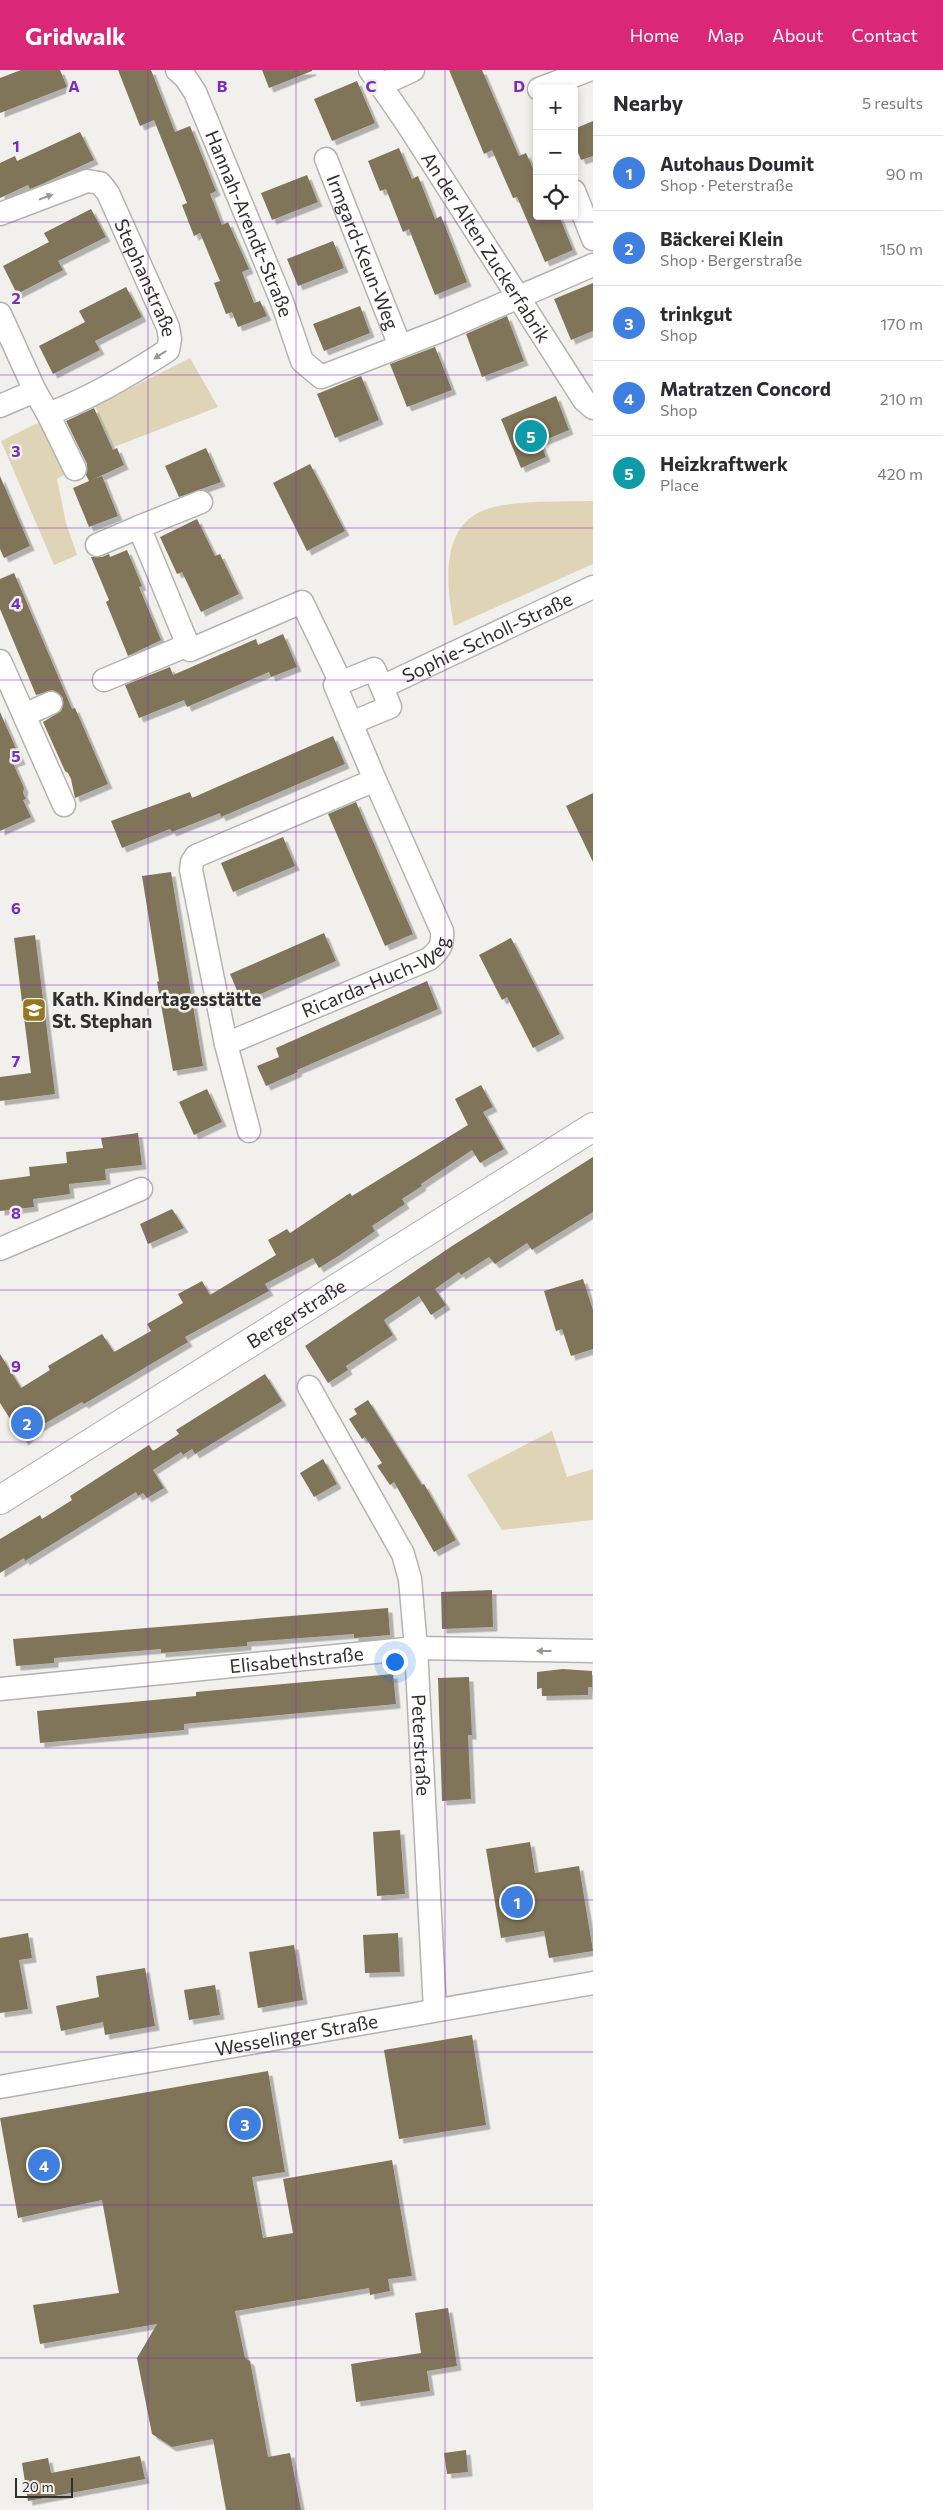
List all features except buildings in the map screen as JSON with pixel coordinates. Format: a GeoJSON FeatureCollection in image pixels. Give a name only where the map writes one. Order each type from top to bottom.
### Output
{"type":"FeatureCollection","features":[{"type":"Feature","properties":{"kind":"street","name":"Hannah-Arendt-Straße"},"geometry":{"type":"LineString","coordinates":[[177,70],[185,77],[198,101],[282,302],[302,362],[321,377]]}},
{"type":"Feature","properties":{"kind":"street","name":"An der Alten Zuckerfabrik"},"geometry":{"type":"LineString","coordinates":[[413,70],[376,78],[584,400],[593,408]]}},
{"type":"Feature","properties":{"kind":"street"},"geometry":{"type":"LineString","coordinates":[[549,85],[589,70]]}},
{"type":"Feature","properties":{"kind":"street","name":"Irmgard-Keun-Weg"},"geometry":{"type":"LineString","coordinates":[[326,158],[400,346]]}},
{"type":"Feature","properties":{"kind":"street","name":"Stephanstraße"},"geometry":{"type":"LineString","coordinates":[[0,214],[87,181],[100,183],[108,193],[168,326],[170,339],[168,350],[122,380],[48,414]]}},
{"type":"Feature","properties":{"kind":"street"},"geometry":{"type":"LineString","coordinates":[[578,201],[593,239]]}},
{"type":"Feature","properties":{"kind":"street","name":"Irmgard-Keun-Weg"},"geometry":{"type":"LineString","coordinates":[[321,377],[593,265]]}},
{"type":"Feature","properties":{"kind":"street"},"geometry":{"type":"LineString","coordinates":[[0,314],[36,392],[75,469]]}},
{"type":"Feature","properties":{"kind":"street"},"geometry":{"type":"LineString","coordinates":[[0,406],[36,392]]}},
{"type":"Feature","properties":{"kind":"street"},"geometry":{"type":"LineString","coordinates":[[97,545],[201,502]]}},
{"type":"Feature","properties":{"kind":"street"},"geometry":{"type":"LineString","coordinates":[[139,527],[190,650],[302,602],[341,683],[335,686],[351,723]]}},
{"type":"Feature","properties":{"kind":"street","name":"Sophie-Scholl-Straße"},"geometry":{"type":"LineString","coordinates":[[382,688],[593,588]]}},
{"type":"Feature","properties":{"kind":"street"},"geometry":{"type":"LineString","coordinates":[[104,680],[188,644]]}},
{"type":"Feature","properties":{"kind":"street"},"geometry":{"type":"LineString","coordinates":[[0,661],[64,805]]}},
{"type":"Feature","properties":{"kind":"street","name":"Sophie-Scholl-Straße"},"geometry":{"type":"LineString","coordinates":[[341,683],[374,669],[390,707],[351,723]]}},
{"type":"Feature","properties":{"kind":"street"},"geometry":{"type":"LineString","coordinates":[[24,715],[51,703]]}},
{"type":"Feature","properties":{"kind":"street","name":"Ricarda-Huch-Weg"},"geometry":{"type":"LineString","coordinates":[[226,1044],[428,959],[439,951],[443,942],[442,931],[351,723]]}},
{"type":"Feature","properties":{"kind":"street"},"geometry":{"type":"LineString","coordinates":[[249,1131],[226,1044],[191,870],[192,862],[196,856],[375,780]]}},
{"type":"Feature","properties":{"kind":"street","name":"Bergerstraße"},"geometry":{"type":"LineString","coordinates":[[0,1500],[593,1127]]}},
{"type":"Feature","properties":{"kind":"street"},"geometry":{"type":"LineString","coordinates":[[0,1249],[141,1189]]}},
{"type":"Feature","properties":{"kind":"street","name":"Peterstraße"},"geometry":{"type":"LineString","coordinates":[[309,1387],[403,1554],[410,1579],[416,1648],[435,2010]]}},
{"type":"Feature","properties":{"kind":"street","name":"Elisabethstraße"},"geometry":{"type":"LineString","coordinates":[[0,1689],[416,1648],[593,1651]]}},
{"type":"Feature","properties":{"kind":"street","name":"Wesselinger Straße"},"geometry":{"type":"LineString","coordinates":[[0,2087],[593,1983]]}},
{"type":"Feature","properties":{"kind":"shaded area"},"geometry":{"type":"Polygon","coordinates":[[[190,358],[218,407],[114,447],[95,406],[190,358]]]}},
{"type":"Feature","properties":{"kind":"shaded area"},"geometry":{"type":"Polygon","coordinates":[[[46,419],[71,471],[57,479],[66,523],[77,555],[54,565],[1,441],[46,419]]]}},
{"type":"Feature","properties":{"kind":"shaded area"},"geometry":{"type":"Polygon","coordinates":[[[593,501],[593,564],[454,626],[449,597],[449,565],[451,549],[456,535],[464,523],[476,514],[500,506],[533,502],[593,501]]]}},
{"type":"Feature","properties":{"kind":"shaded area"},"geometry":{"type":"Polygon","coordinates":[[[552,1431],[567,1477],[593,1469],[593,1520],[502,1530],[467,1475],[552,1431]]]}},
{"type":"Feature","properties":{"kind":"place","name":"Heizkraftwerk"},"geometry":{"type":"Point","coordinates":[531,436]}},
{"type":"Feature","properties":{"kind":"place","name":"Kath. Kindertagesstätte St. Stephan"},"geometry":{"type":"Point","coordinates":[34,1010]}},
{"type":"Feature","properties":{"kind":"place","name":"Bäckerei Klein"},"geometry":{"type":"Point","coordinates":[27,1423]}},
{"type":"Feature","properties":{"kind":"place","name":"Autohaus Doumit"},"geometry":{"type":"Point","coordinates":[517,1902]}},
{"type":"Feature","properties":{"kind":"place","name":"trinkgut"},"geometry":{"type":"Point","coordinates":[245,2124]}},
{"type":"Feature","properties":{"kind":"place","name":"Matratzen Concord"},"geometry":{"type":"Point","coordinates":[44,2165]}}]}
